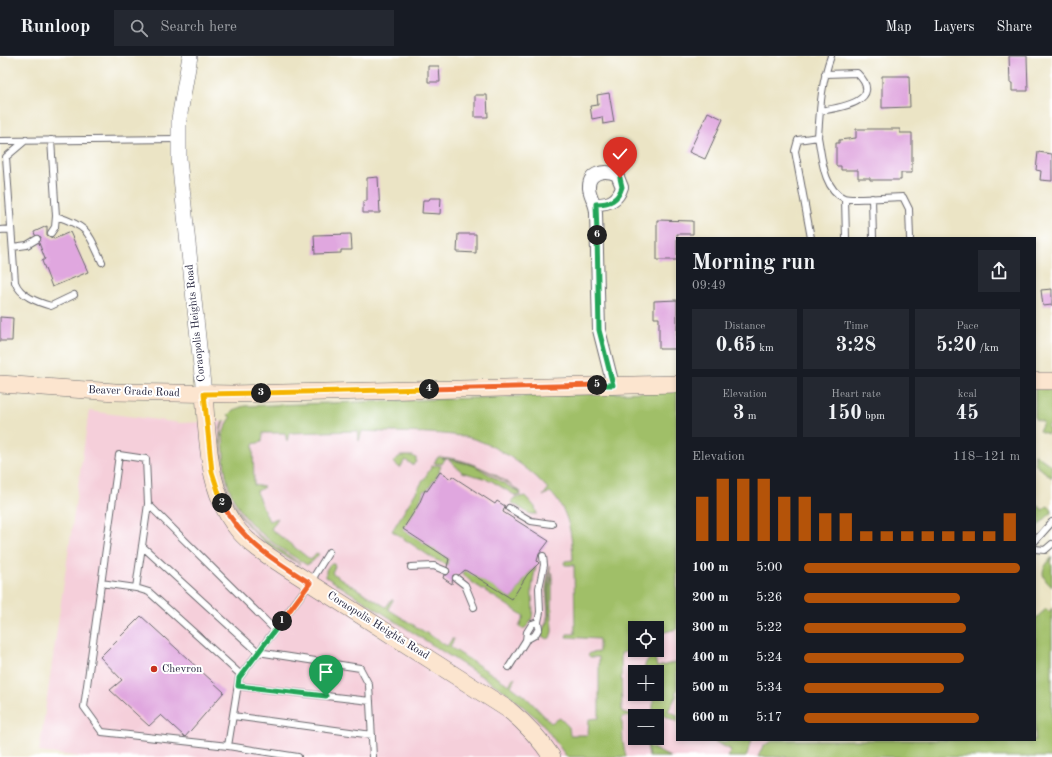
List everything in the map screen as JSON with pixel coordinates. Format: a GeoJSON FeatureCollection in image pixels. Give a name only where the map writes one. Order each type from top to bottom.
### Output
{"type":"FeatureCollection","features":[{"type":"Feature","properties":{"kind":"main road"},"geometry":{"type":"LineString","coordinates":[[1036,381],[1052,381]]}},
{"type":"Feature","properties":{"kind":"main road","name":"Beaver Grade Road"},"geometry":{"type":"LineString","coordinates":[[0,384],[115,392],[204,394],[676,384]]}},
{"type":"Feature","properties":{"kind":"main road","name":"Coraopolis Heights Road"},"geometry":{"type":"LineString","coordinates":[[204,394],[212,472],[215,485],[226,511],[239,531],[248,540],[277,562],[498,703],[524,722],[539,738],[552,757]]}},
{"type":"Feature","properties":{"kind":"street","name":"Coraopolis Heights Road"},"geometry":{"type":"LineString","coordinates":[[190,56],[181,104],[178,139],[180,176],[204,394]]}},
{"type":"Feature","properties":{"kind":"street"},"geometry":{"type":"LineString","coordinates":[[596,204],[599,330],[613,385]]}},
{"type":"Feature","properties":{"kind":"lane"},"geometry":{"type":"LineString","coordinates":[[831,56],[825,74],[818,137],[824,172],[834,192],[845,199],[903,197],[909,209],[910,237]]}},
{"type":"Feature","properties":{"kind":"lane"},"geometry":{"type":"LineString","coordinates":[[820,110],[855,103],[863,96],[866,88],[863,79],[857,73],[825,74]]}},
{"type":"Feature","properties":{"kind":"lane"},"geometry":{"type":"LineString","coordinates":[[812,237],[795,151],[798,140],[818,137]]}},
{"type":"Feature","properties":{"kind":"lane"},"geometry":{"type":"LineString","coordinates":[[0,141],[178,139]]}},
{"type":"Feature","properties":{"kind":"lane"},"geometry":{"type":"LineString","coordinates":[[26,140],[3,155],[13,247],[15,282],[17,288],[23,294],[51,306],[74,296]]}},
{"type":"Feature","properties":{"kind":"lane"},"geometry":{"type":"LineString","coordinates":[[51,140],[56,216],[55,227],[51,233]]}},
{"type":"Feature","properties":{"kind":"lane"},"geometry":{"type":"LineString","coordinates":[[872,198],[873,237]]}},
{"type":"Feature","properties":{"kind":"lane"},"geometry":{"type":"LineString","coordinates":[[845,199],[846,237]]}},
{"type":"Feature","properties":{"kind":"lane"},"geometry":{"type":"LineString","coordinates":[[56,216],[82,226],[90,236],[102,262]]}},
{"type":"Feature","properties":{"kind":"lane"},"geometry":{"type":"LineString","coordinates":[[0,230],[11,229]]}},
{"type":"Feature","properties":{"kind":"lane"},"geometry":{"type":"LineString","coordinates":[[13,247],[27,245],[37,240]]}},
{"type":"Feature","properties":{"kind":"lane"},"geometry":{"type":"LineString","coordinates":[[136,588],[148,504],[146,459],[119,455],[84,707],[102,732],[228,746],[298,757]]}},
{"type":"Feature","properties":{"kind":"lane"},"geometry":{"type":"LineString","coordinates":[[148,504],[275,630]]}},
{"type":"Feature","properties":{"kind":"lane"},"geometry":{"type":"LineString","coordinates":[[509,508],[530,521],[552,524]]}},
{"type":"Feature","properties":{"kind":"lane"},"geometry":{"type":"LineString","coordinates":[[1036,540],[1052,522]]}},
{"type":"Feature","properties":{"kind":"lane"},"geometry":{"type":"LineString","coordinates":[[1036,549],[1045,550],[1052,544]]}},
{"type":"Feature","properties":{"kind":"lane"},"geometry":{"type":"LineString","coordinates":[[142,546],[258,652],[360,668],[369,684],[373,757]]}},
{"type":"Feature","properties":{"kind":"lane"},"geometry":{"type":"LineString","coordinates":[[228,746],[241,675],[310,583],[329,552]]}},
{"type":"Feature","properties":{"kind":"lane"},"geometry":{"type":"LineString","coordinates":[[509,667],[526,640],[535,635],[539,628],[539,588],[544,565],[543,556]]}},
{"type":"Feature","properties":{"kind":"lane"},"geometry":{"type":"LineString","coordinates":[[411,567],[434,566],[446,571]]}},
{"type":"Feature","properties":{"kind":"lane"},"geometry":{"type":"LineString","coordinates":[[456,578],[464,585],[474,607]]}},
{"type":"Feature","properties":{"kind":"lane"},"geometry":{"type":"LineString","coordinates":[[101,583],[136,588],[149,592],[241,675]]}},
{"type":"Feature","properties":{"kind":"lane"},"geometry":{"type":"LineString","coordinates":[[238,686],[370,701]]}},
{"type":"Feature","properties":{"kind":"lane"},"geometry":{"type":"LineString","coordinates":[[233,716],[372,735]]}},
{"type":"Feature","properties":{"kind":"shaded area"},"geometry":{"type":"Polygon","coordinates":[[[490,410],[563,472],[631,621],[628,621],[628,657],[664,657],[664,627],[676,624],[676,741],[826,741],[829,757],[82,757],[39,752],[89,411],[181,423],[490,410]]]}},
{"type":"Feature","properties":{"kind":"green space"},"geometry":{"type":"Polygon","coordinates":[[[1036,388],[1052,389],[1052,423],[1048,426],[1050,432],[1048,434],[1039,431],[1043,422],[1036,419],[1036,388]]]}},
{"type":"Feature","properties":{"kind":"green space"},"geometry":{"type":"Polygon","coordinates":[[[676,391],[676,629],[664,632],[664,621],[628,621],[628,652],[621,653],[622,712],[628,713],[628,716],[622,717],[623,742],[626,757],[567,757],[541,722],[506,692],[326,577],[326,570],[330,564],[334,564],[335,566],[332,573],[386,607],[391,600],[393,600],[388,609],[447,646],[452,639],[454,639],[450,647],[509,685],[513,678],[515,678],[511,686],[529,700],[551,723],[560,718],[569,727],[570,735],[588,735],[589,719],[599,718],[599,657],[590,657],[588,655],[590,653],[599,652],[599,639],[566,637],[567,634],[575,634],[574,565],[565,565],[564,563],[565,561],[573,560],[572,541],[568,523],[561,507],[550,492],[543,496],[548,489],[532,473],[511,457],[488,444],[454,435],[414,432],[362,431],[359,441],[358,431],[289,433],[287,442],[285,433],[263,433],[262,442],[253,444],[254,485],[264,487],[256,492],[269,521],[278,518],[271,529],[311,560],[316,553],[319,554],[307,565],[276,545],[249,522],[231,493],[226,476],[223,436],[225,428],[231,418],[228,415],[233,410],[244,406],[676,391]]]}},
{"type":"Feature","properties":{"kind":"green space"},"geometry":{"type":"Polygon","coordinates":[[[224,420],[221,431],[222,471],[225,482],[222,472],[220,436],[222,424],[224,420]]]}},
{"type":"Feature","properties":{"kind":"green space"},"geometry":{"type":"Polygon","coordinates":[[[1036,455],[1052,466],[1052,478],[1036,465],[1036,455]]]}},
{"type":"Feature","properties":{"kind":"green space"},"geometry":{"type":"Polygon","coordinates":[[[400,456],[413,456],[416,458],[416,462],[413,465],[405,460],[400,468],[393,462],[400,456]]]}},
{"type":"Feature","properties":{"kind":"green space"},"geometry":{"type":"Polygon","coordinates":[[[438,457],[449,458],[460,460],[476,466],[453,459],[442,458],[445,459],[442,464],[434,463],[438,457]]]}},
{"type":"Feature","properties":{"kind":"green space"},"geometry":{"type":"Polygon","coordinates":[[[448,459],[475,466],[520,493],[512,486],[521,492],[520,495],[516,496],[490,480],[462,472],[448,459]]]}},
{"type":"Feature","properties":{"kind":"green space"},"geometry":{"type":"Polygon","coordinates":[[[432,466],[441,466],[440,472],[427,491],[425,490],[419,504],[445,557],[448,559],[448,565],[434,559],[392,531],[432,466]]]}},
{"type":"Feature","properties":{"kind":"green space"},"geometry":{"type":"Polygon","coordinates":[[[476,466],[494,474],[512,486],[489,472],[476,466]]]}},
{"type":"Feature","properties":{"kind":"green space"},"geometry":{"type":"Polygon","coordinates":[[[525,496],[535,507],[537,514],[530,514],[511,502],[514,498],[525,496]]]}},
{"type":"Feature","properties":{"kind":"green space"},"geometry":{"type":"Polygon","coordinates":[[[233,502],[242,517],[256,533],[300,564],[283,555],[255,533],[243,520],[233,502]]]}},
{"type":"Feature","properties":{"kind":"green space"},"geometry":{"type":"Polygon","coordinates":[[[1036,504],[1043,510],[1047,506],[1052,509],[1051,513],[1036,528],[1036,504]]]}},
{"type":"Feature","properties":{"kind":"green space"},"geometry":{"type":"Polygon","coordinates":[[[1052,557],[1050,563],[1052,565],[1052,587],[1043,576],[1043,572],[1052,557]]]}},
{"type":"Feature","properties":{"kind":"green space"},"geometry":{"type":"Polygon","coordinates":[[[550,565],[548,587],[548,613],[546,588],[550,565]]]}},
{"type":"Feature","properties":{"kind":"green space"},"geometry":{"type":"Polygon","coordinates":[[[536,567],[532,589],[533,611],[531,621],[528,626],[523,629],[519,627],[524,616],[473,583],[461,573],[466,570],[470,572],[512,599],[527,575],[536,567]]]}},
{"type":"Feature","properties":{"kind":"green space"},"geometry":{"type":"Polygon","coordinates":[[[552,572],[552,632],[550,638],[547,639],[540,635],[547,620],[541,635],[549,620],[549,588],[552,572]]]}},
{"type":"Feature","properties":{"kind":"green space"},"geometry":{"type":"Polygon","coordinates":[[[1052,608],[1052,757],[758,757],[763,746],[772,741],[1036,741],[1036,618],[1046,609],[1049,612],[1052,608]]]}},
{"type":"Feature","properties":{"kind":"green space"},"geometry":{"type":"Polygon","coordinates":[[[652,657],[655,658],[657,665],[645,665],[646,662],[652,657]]]}},
{"type":"Feature","properties":{"kind":"green space"},"geometry":{"type":"Polygon","coordinates":[[[676,662],[676,697],[668,711],[676,715],[676,721],[664,715],[664,709],[653,709],[653,701],[664,701],[664,665],[676,662]]]}},
{"type":"Feature","properties":{"kind":"green space"},"geometry":{"type":"Polygon","coordinates":[[[714,741],[752,741],[746,757],[727,757],[731,750],[714,741]]]}},
{"type":"Feature","properties":{"kind":"green space"},"geometry":{"type":"Polygon","coordinates":[[[647,745],[670,757],[649,757],[647,745]]]}},
{"type":"Feature","properties":{"kind":"building"},"geometry":{"type":"Polygon","coordinates":[[[1009,56],[1027,56],[1028,91],[1012,91],[1012,83],[1010,83],[1009,56]]]}},
{"type":"Feature","properties":{"kind":"building"},"geometry":{"type":"Polygon","coordinates":[[[428,66],[439,66],[440,82],[428,82],[428,66]]]}},
{"type":"Feature","properties":{"kind":"building"},"geometry":{"type":"Polygon","coordinates":[[[882,76],[909,76],[910,107],[882,108],[882,76]]]}},
{"type":"Feature","properties":{"kind":"building"},"geometry":{"type":"Polygon","coordinates":[[[609,93],[614,122],[603,124],[602,117],[592,119],[590,106],[598,105],[597,95],[609,93]]]}},
{"type":"Feature","properties":{"kind":"building"},"geometry":{"type":"Polygon","coordinates":[[[475,95],[487,95],[488,117],[475,117],[475,95]]]}},
{"type":"Feature","properties":{"kind":"building"},"geometry":{"type":"Polygon","coordinates":[[[708,112],[723,119],[705,159],[689,152],[708,112]]]}},
{"type":"Feature","properties":{"kind":"building"},"geometry":{"type":"Polygon","coordinates":[[[856,129],[900,129],[900,133],[912,133],[912,173],[901,173],[901,180],[870,180],[870,178],[858,178],[858,170],[841,170],[841,166],[836,166],[836,143],[839,143],[839,140],[856,138],[856,129]]]}},
{"type":"Feature","properties":{"kind":"building"},"geometry":{"type":"Polygon","coordinates":[[[1038,152],[1052,154],[1052,181],[1040,180],[1041,171],[1036,170],[1038,152]]]}},
{"type":"Feature","properties":{"kind":"building"},"geometry":{"type":"Polygon","coordinates":[[[378,177],[380,213],[363,213],[363,201],[367,201],[367,178],[378,177]]]}},
{"type":"Feature","properties":{"kind":"building"},"geometry":{"type":"Polygon","coordinates":[[[430,198],[441,198],[440,214],[422,213],[423,200],[429,200],[430,198]]]}},
{"type":"Feature","properties":{"kind":"building"},"geometry":{"type":"Polygon","coordinates":[[[657,220],[693,221],[693,234],[677,234],[676,260],[657,260],[657,220]]]}},
{"type":"Feature","properties":{"kind":"building"},"geometry":{"type":"Polygon","coordinates":[[[47,226],[47,235],[54,239],[70,232],[88,272],[52,287],[42,261],[45,259],[39,243],[41,237],[35,235],[34,232],[47,226]]]}},
{"type":"Feature","properties":{"kind":"building"},"geometry":{"type":"Polygon","coordinates":[[[351,234],[352,250],[341,250],[341,253],[315,254],[314,235],[351,234]]]}},
{"type":"Feature","properties":{"kind":"building"},"geometry":{"type":"Polygon","coordinates":[[[458,234],[476,234],[476,253],[457,252],[458,234]]]}},
{"type":"Feature","properties":{"kind":"building"},"geometry":{"type":"Polygon","coordinates":[[[1052,289],[1052,305],[1043,306],[1041,290],[1052,289]]]}},
{"type":"Feature","properties":{"kind":"building"},"geometry":{"type":"Polygon","coordinates":[[[676,300],[676,349],[659,349],[659,318],[654,318],[654,301],[676,300]]]}},
{"type":"Feature","properties":{"kind":"building"},"geometry":{"type":"Polygon","coordinates":[[[0,317],[13,318],[12,341],[0,341],[0,317]]]}},
{"type":"Feature","properties":{"kind":"building"},"geometry":{"type":"Polygon","coordinates":[[[440,472],[451,479],[452,476],[495,504],[497,501],[505,506],[503,512],[549,541],[539,554],[537,561],[539,563],[527,575],[512,599],[465,570],[459,575],[453,575],[452,584],[443,578],[444,575],[447,575],[450,572],[447,567],[449,559],[403,529],[419,504],[425,490],[427,491],[440,472]]]}},
{"type":"Feature","properties":{"kind":"building","name":"Chevron"},"geometry":{"type":"Polygon","coordinates":[[[141,616],[224,692],[185,737],[161,715],[149,726],[110,690],[122,680],[100,657],[141,616]]]}},
{"type":"Feature","properties":{"kind":"place","name":"Chevron"},"geometry":{"type":"Point","coordinates":[154,669]}},
{"type":"Feature","properties":{"kind":"route"},"geometry":{"type":"LineString","coordinates":[[326,696],[238,686],[239,678],[310,583],[262,551],[248,540],[232,522],[220,499],[212,472],[204,394],[613,385],[599,330],[596,204],[611,202],[620,194],[622,187],[620,178]]}}]}
